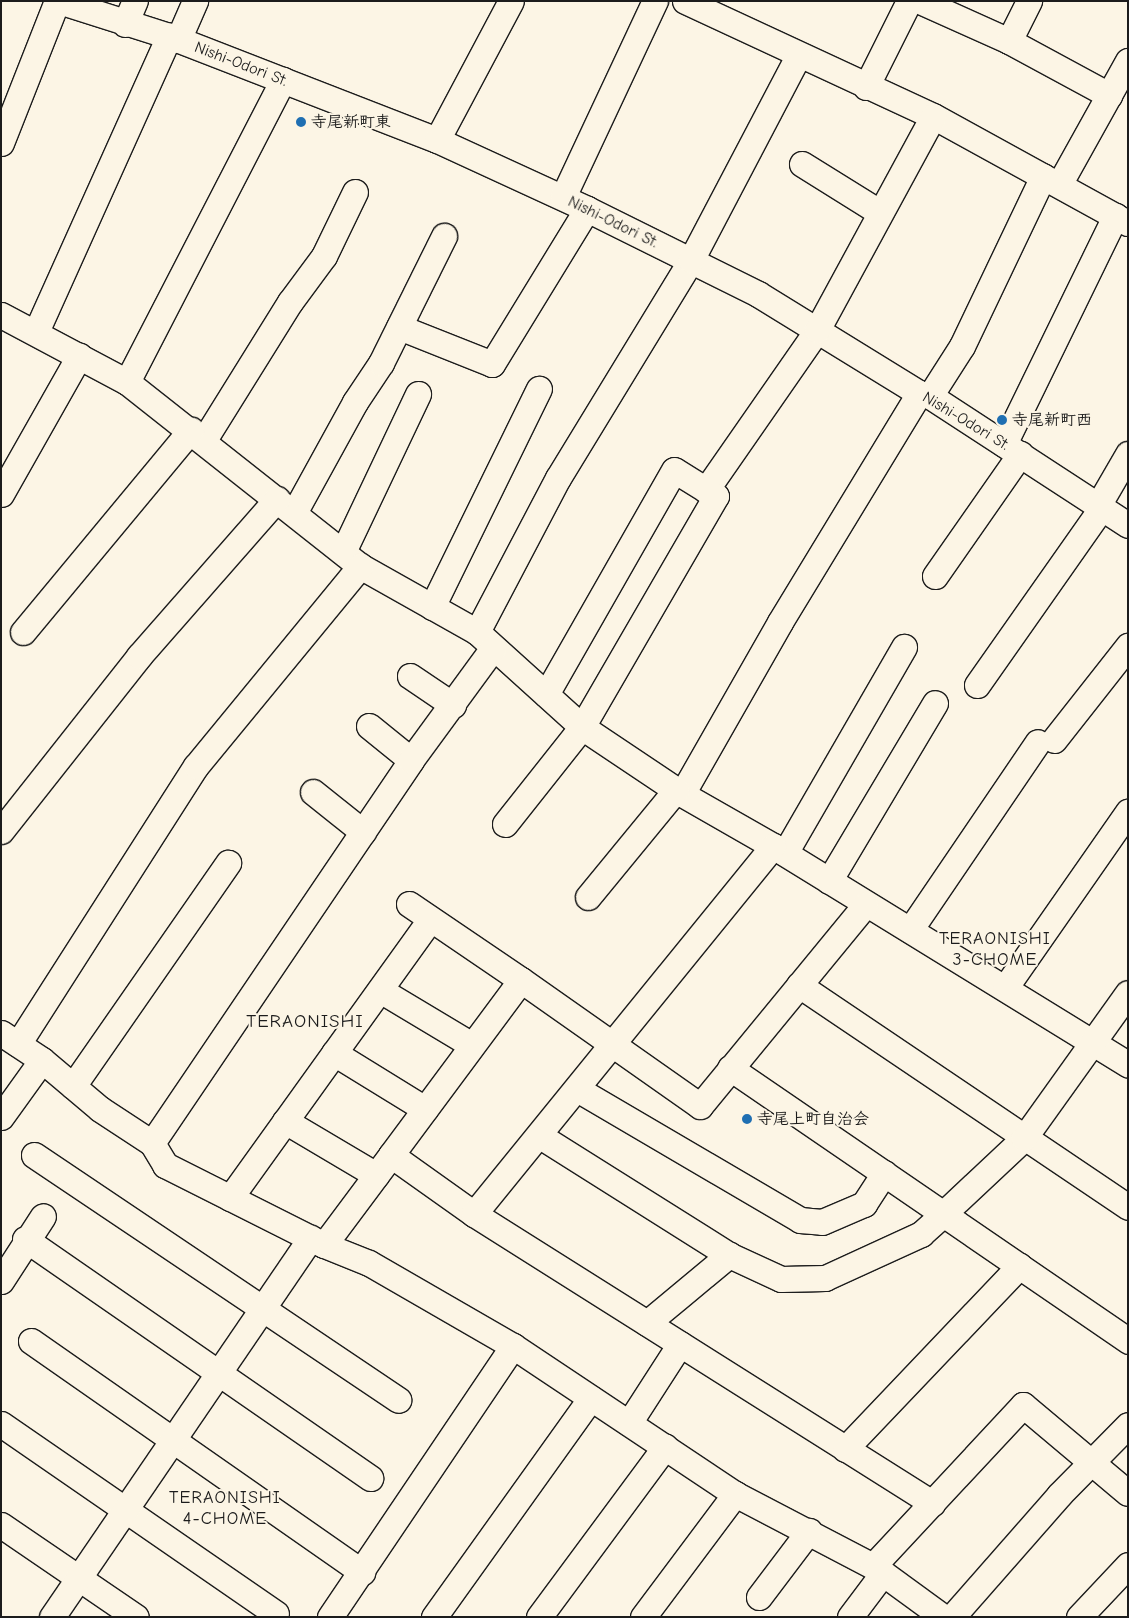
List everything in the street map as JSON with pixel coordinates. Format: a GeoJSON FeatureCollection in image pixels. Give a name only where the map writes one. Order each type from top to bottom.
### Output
{"type":"FeatureCollection","features":[{"type":"Feature","properties":{"kind":"street","name":"Nishi-Odori St."},"geometry":{"type":"LineString","coordinates":[[58,1],[173,38],[437,140],[587,209],[758,294],[925,394],[1100,505],[1128,525]]}},
{"type":"Feature","properties":{"kind":"street"},"geometry":{"type":"LineString","coordinates":[[1,143],[58,1]]}},
{"type":"Feature","properties":{"kind":"street"},"geometry":{"type":"LineString","coordinates":[[125,24],[135,1]]}},
{"type":"Feature","properties":{"kind":"street"},"geometry":{"type":"LineString","coordinates":[[36,332],[173,38],[195,1]]}},
{"type":"Feature","properties":{"kind":"street"},"geometry":{"type":"LineString","coordinates":[[437,140],[511,1]]}},
{"type":"Feature","properties":{"kind":"street"},"geometry":{"type":"LineString","coordinates":[[563,198],[655,1]]}},
{"type":"Feature","properties":{"kind":"street"},"geometry":{"type":"LineString","coordinates":[[685,1],[798,56],[934,116],[1121,220],[1012,449],[935,576]]}},
{"type":"Feature","properties":{"kind":"street"},"geometry":{"type":"LineString","coordinates":[[866,87],[909,1]]}},
{"type":"Feature","properties":{"kind":"street"},"geometry":{"type":"LineString","coordinates":[[920,1],[1009,41],[1109,95]]}},
{"type":"Feature","properties":{"kind":"street"},"geometry":{"type":"LineString","coordinates":[[1009,41],[1029,1]]}},
{"type":"Feature","properties":{"kind":"street"},"geometry":{"type":"LineString","coordinates":[[152,1144],[411,760],[453,705],[485,640],[558,478],[691,260],[798,56]]}},
{"type":"Feature","properties":{"kind":"street"},"geometry":{"type":"LineString","coordinates":[[588,897],[679,792],[780,622],[925,394],[962,346],[1051,180],[1109,95],[1128,61]]}},
{"type":"Feature","properties":{"kind":"street"},"geometry":{"type":"LineString","coordinates":[[126,382],[283,80]]}},
{"type":"Feature","properties":{"kind":"street"},"geometry":{"type":"LineString","coordinates":[[706,490],[817,330],[879,212],[934,116]]}},
{"type":"Feature","properties":{"kind":"street"},"geometry":{"type":"LineString","coordinates":[[802,164],[879,212]]}},
{"type":"Feature","properties":{"kind":"street"},"geometry":{"type":"LineString","coordinates":[[23,632],[197,435],[324,256],[355,192]]}},
{"type":"Feature","properties":{"kind":"street"},"geometry":{"type":"LineString","coordinates":[[399,327],[492,364],[587,209]]}},
{"type":"Feature","properties":{"kind":"street"},"geometry":{"type":"LineString","coordinates":[[3,826],[139,656],[286,506],[399,327],[444,236]]}},
{"type":"Feature","properties":{"kind":"street"},"geometry":{"type":"LineString","coordinates":[[1,315],[36,332],[126,382],[197,435],[351,559],[485,640],[582,727],[679,792],[779,850],[865,905],[1094,1041],[1128,1064]]}},
{"type":"Feature","properties":{"kind":"street"},"geometry":{"type":"LineString","coordinates":[[1,494],[79,356]]}},
{"type":"Feature","properties":{"kind":"street"},"geometry":{"type":"LineString","coordinates":[[432,607],[540,389]]}},
{"type":"Feature","properties":{"kind":"street"},"geometry":{"type":"LineString","coordinates":[[418,394],[351,559],[196,766],[10,1039],[42,1060],[100,1109],[152,1144],[164,1165],[318,1242],[369,1263],[513,1346],[735,1494],[809,1531],[878,1569],[943,1617]]}},
{"type":"Feature","properties":{"kind":"street"},"geometry":{"type":"LineString","coordinates":[[977,685],[1100,505],[1128,454]]}},
{"type":"Feature","properties":{"kind":"street"},"geometry":{"type":"LineString","coordinates":[[505,824],[582,727],[716,496],[674,470],[546,694]]}},
{"type":"Feature","properties":{"kind":"street"},"geometry":{"type":"LineString","coordinates":[[910,930],[1046,741],[1128,646]]}},
{"type":"Feature","properties":{"kind":"street"},"geometry":{"type":"LineString","coordinates":[[474,1214],[540,1136],[612,1044],[779,850],[904,647]]}},
{"type":"Feature","properties":{"kind":"street"},"geometry":{"type":"LineString","coordinates":[[410,676],[453,705]]}},
{"type":"Feature","properties":{"kind":"street"},"geometry":{"type":"LineString","coordinates":[[829,881],[935,703]]}},
{"type":"Feature","properties":{"kind":"street"},"geometry":{"type":"LineString","coordinates":[[369,726],[411,760]]}},
{"type":"Feature","properties":{"kind":"street"},"geometry":{"type":"LineString","coordinates":[[313,792],[363,832]]}},
{"type":"Feature","properties":{"kind":"street"},"geometry":{"type":"LineString","coordinates":[[1005,988],[1128,812]]}},
{"type":"Feature","properties":{"kind":"street"},"geometry":{"type":"LineString","coordinates":[[74,1086],[228,863]]}},
{"type":"Feature","properties":{"kind":"street"},"geometry":{"type":"LineString","coordinates":[[409,904],[700,1106],[865,905]]}},
{"type":"Feature","properties":{"kind":"street"},"geometry":{"type":"LineString","coordinates":[[230,1198],[430,920]]}},
{"type":"Feature","properties":{"kind":"street"},"geometry":{"type":"LineString","coordinates":[[52,1617],[217,1372],[263,1310],[376,1175],[521,980]]}},
{"type":"Feature","properties":{"kind":"street"},"geometry":{"type":"LineString","coordinates":[[799,985],[1128,1207]]}},
{"type":"Feature","properties":{"kind":"street"},"geometry":{"type":"LineString","coordinates":[[380,990],[472,1045]]}},
{"type":"Feature","properties":{"kind":"street"},"geometry":{"type":"LineString","coordinates":[[540,1136],[729,1255],[781,1279],[825,1278],[920,1234],[943,1214],[1024,1138],[1128,994]]}},
{"type":"Feature","properties":{"kind":"street"},"geometry":{"type":"LineString","coordinates":[[334,1053],[425,1109]]}},
{"type":"Feature","properties":{"kind":"street"},"geometry":{"type":"LineString","coordinates":[[1,1117],[42,1060]]}},
{"type":"Feature","properties":{"kind":"street"},"geometry":{"type":"LineString","coordinates":[[730,1068],[1128,1341]]}},
{"type":"Feature","properties":{"kind":"street"},"geometry":{"type":"LineString","coordinates":[[577,1089],[800,1220],[822,1222],[864,1204],[884,1174]]}},
{"type":"Feature","properties":{"kind":"street"},"geometry":{"type":"LineString","coordinates":[[285,1121],[376,1175]]}},
{"type":"Feature","properties":{"kind":"street"},"geometry":{"type":"LineString","coordinates":[[34,1155],[398,1400]]}},
{"type":"Feature","properties":{"kind":"street"},"geometry":{"type":"LineString","coordinates":[[391,1155],[474,1214],[932,1503]]}},
{"type":"Feature","properties":{"kind":"street"},"geometry":{"type":"LineString","coordinates":[[2,1279],[25,1239],[43,1216]]}},
{"type":"Feature","properties":{"kind":"street"},"geometry":{"type":"LineString","coordinates":[[25,1239],[370,1478]]}},
{"type":"Feature","properties":{"kind":"street"},"geometry":{"type":"LineString","coordinates":[[647,1323],[729,1255]]}},
{"type":"Feature","properties":{"kind":"street"},"geometry":{"type":"LineString","coordinates":[[845,1449],[1019,1266]]}},
{"type":"Feature","properties":{"kind":"street"},"geometry":{"type":"LineString","coordinates":[[31,1341],[362,1572]]}},
{"type":"Feature","properties":{"kind":"street"},"geometry":{"type":"LineString","coordinates":[[629,1424],[680,1344]]}},
{"type":"Feature","properties":{"kind":"street"},"geometry":{"type":"LineString","coordinates":[[330,1617],[513,1346]]}},
{"type":"Feature","properties":{"kind":"street"},"geometry":{"type":"LineString","coordinates":[[434,1617],[591,1398]]}},
{"type":"Feature","properties":{"kind":"street"},"geometry":{"type":"LineString","coordinates":[[850,1617],[878,1569],[932,1503],[1023,1405],[1128,1493]]}},
{"type":"Feature","properties":{"kind":"street"},"geometry":{"type":"LineString","coordinates":[[1,1424],[125,1507],[276,1614]]}},
{"type":"Feature","properties":{"kind":"street"},"geometry":{"type":"LineString","coordinates":[[952,1617],[1059,1495],[1128,1425]]}},
{"type":"Feature","properties":{"kind":"street"},"geometry":{"type":"LineString","coordinates":[[539,1617],[665,1447]]}},
{"type":"Feature","properties":{"kind":"street"},"geometry":{"type":"LineString","coordinates":[[643,1617],[735,1494]]}},
{"type":"Feature","properties":{"kind":"street"},"geometry":{"type":"LineString","coordinates":[[1,1525],[136,1617]]}},
{"type":"Feature","properties":{"kind":"street"},"geometry":{"type":"LineString","coordinates":[[759,1597],[809,1531]]}},
{"type":"Feature","properties":{"kind":"street"},"geometry":{"type":"LineString","coordinates":[[1079,1617],[1128,1565]]}},
{"type":"Feature","properties":{"kind":"place","name":"寺尾新町東"},"geometry":{"type":"Point","coordinates":[301,122]}},
{"type":"Feature","properties":{"kind":"place","name":"寺尾新町西"},"geometry":{"type":"Point","coordinates":[1002,420]}},
{"type":"Feature","properties":{"kind":"place","name":"寺尾上町自治会"},"geometry":{"type":"Point","coordinates":[747,1119]}},
{"type":"Feature","properties":{"kind":"district","name":"TERAONISHI 3-CHOME"},"geometry":{"type":"Point","coordinates":[995,950]}},
{"type":"Feature","properties":{"kind":"district","name":"TERAONISHI"},"geometry":{"type":"Point","coordinates":[305,1022]}},
{"type":"Feature","properties":{"kind":"district","name":"TERAONISHI 4-CHOME"},"geometry":{"type":"Point","coordinates":[225,1509]}}]}
